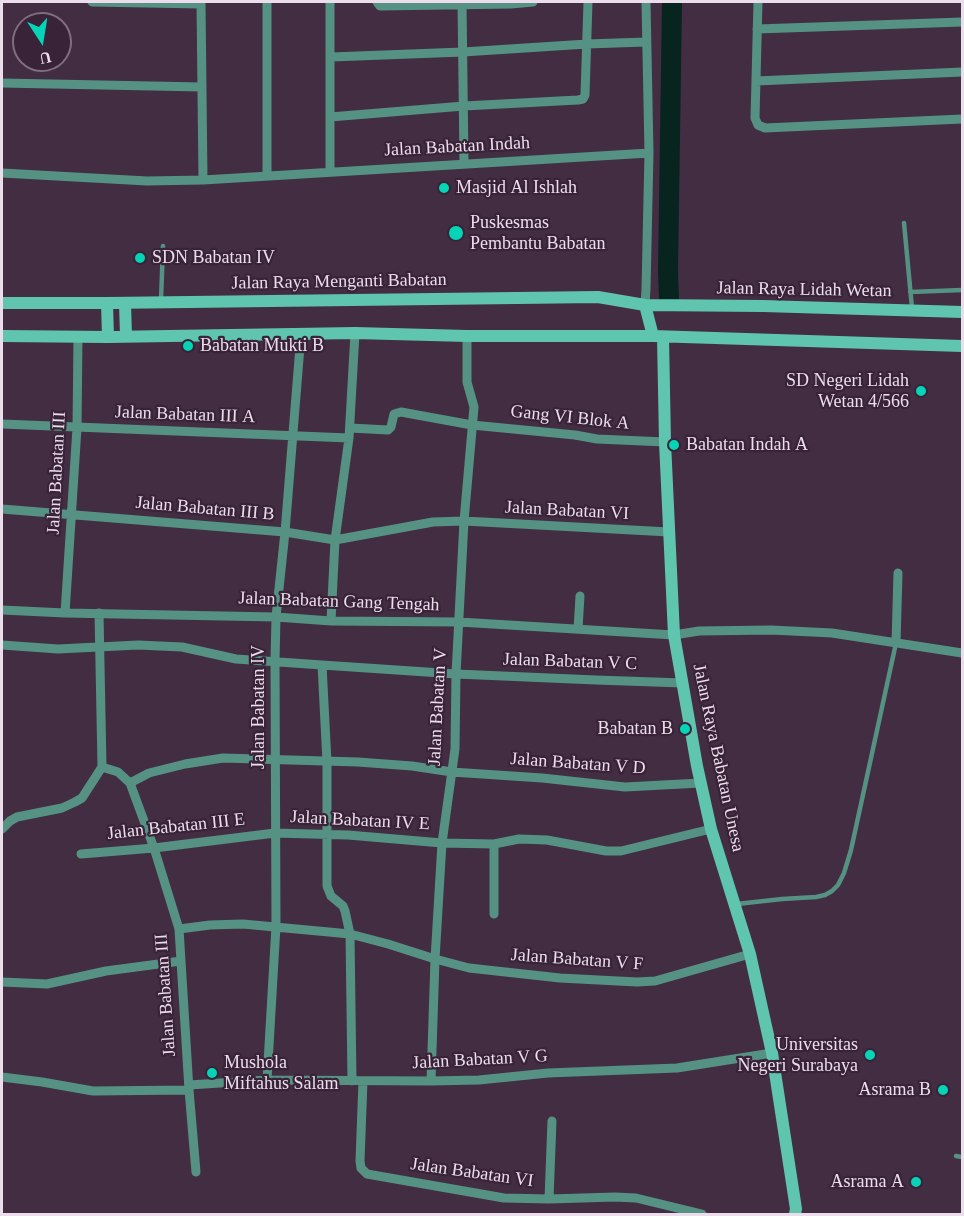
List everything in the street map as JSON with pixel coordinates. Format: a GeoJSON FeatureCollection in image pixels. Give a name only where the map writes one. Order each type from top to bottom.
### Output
{"type":"FeatureCollection","features":[{"type":"Feature","properties":{"kind":"main road","name":"Jalan Raya Menganti Babatan"},"geometry":{"type":"LineString","coordinates":[[2,303],[125,308],[161,302],[598,297],[645,305]]}},
{"type":"Feature","properties":{"kind":"main road","name":"Jalan Raya Lidah Wetan"},"geometry":{"type":"LineString","coordinates":[[645,305],[963,312]]}},
{"type":"Feature","properties":{"kind":"main road"},"geometry":{"type":"LineString","coordinates":[[645,305],[658,336]]}},
{"type":"Feature","properties":{"kind":"main road"},"geometry":{"type":"LineString","coordinates":[[107,308],[107,332]]}},
{"type":"Feature","properties":{"kind":"main road"},"geometry":{"type":"LineString","coordinates":[[125,308],[126,332]]}},
{"type":"Feature","properties":{"kind":"main road"},"geometry":{"type":"LineString","coordinates":[[2,336],[78,336],[126,332],[658,336],[963,346]]}},
{"type":"Feature","properties":{"kind":"main road","name":"Jalan Raya Babatan Unesa"},"geometry":{"type":"LineString","coordinates":[[658,336],[674,635],[711,830],[750,954],[772,1053],[796,1209],[795,1215]]}},
{"type":"Feature","properties":{"kind":"street"},"geometry":{"type":"LineString","coordinates":[[92,2],[201,3],[203,180]]}},
{"type":"Feature","properties":{"kind":"street"},"geometry":{"type":"LineString","coordinates":[[267,2],[267,175]]}},
{"type":"Feature","properties":{"kind":"street"},"geometry":{"type":"LineString","coordinates":[[330,2],[330,171]]}},
{"type":"Feature","properties":{"kind":"street"},"geometry":{"type":"LineString","coordinates":[[377,2],[380,6],[414,3],[533,2]]}},
{"type":"Feature","properties":{"kind":"street"},"geometry":{"type":"LineString","coordinates":[[330,117],[583,99],[588,2]]}},
{"type":"Feature","properties":{"kind":"street"},"geometry":{"type":"LineString","coordinates":[[645,305],[649,153],[646,2]]}},
{"type":"Feature","properties":{"kind":"street"},"geometry":{"type":"LineString","coordinates":[[758,2],[755,118],[758,125],[765,129],[963,119]]}},
{"type":"Feature","properties":{"kind":"street"},"geometry":{"type":"LineString","coordinates":[[462,3],[464,163]]}},
{"type":"Feature","properties":{"kind":"street"},"geometry":{"type":"LineString","coordinates":[[757,29],[963,21]]}},
{"type":"Feature","properties":{"kind":"street"},"geometry":{"type":"LineString","coordinates":[[331,57],[646,42]]}},
{"type":"Feature","properties":{"kind":"street"},"geometry":{"type":"LineString","coordinates":[[756,81],[963,72]]}},
{"type":"Feature","properties":{"kind":"street"},"geometry":{"type":"LineString","coordinates":[[2,83],[202,87]]}},
{"type":"Feature","properties":{"kind":"street","name":"Jalan Babatan Indah"},"geometry":{"type":"LineString","coordinates":[[2,173],[147,181],[203,180],[649,153]]}},
{"type":"Feature","properties":{"kind":"street"},"geometry":{"type":"LineString","coordinates":[[331,621],[335,540],[349,433],[355,333]]}},
{"type":"Feature","properties":{"kind":"street","name":"Jalan Babatan IV"},"geometry":{"type":"LineString","coordinates":[[267,1080],[276,926],[276,616],[301,334]]}},
{"type":"Feature","properties":{"kind":"street","name":"Jalan Babatan III"},"geometry":{"type":"LineString","coordinates":[[65,612],[77,428],[78,336]]}},
{"type":"Feature","properties":{"kind":"street","name":"Jalan Babatan V"},"geometry":{"type":"LineString","coordinates":[[431,1081],[442,843],[455,749],[456,674],[464,521],[474,407],[467,382],[467,336]]}},
{"type":"Feature","properties":{"kind":"street","name":"Gang VI Blok A"},"geometry":{"type":"LineString","coordinates":[[349,433],[388,430],[394,414],[401,412],[472,425],[597,439],[665,442]]}},
{"type":"Feature","properties":{"kind":"street","name":"Jalan Babatan III A"},"geometry":{"type":"LineString","coordinates":[[2,424],[292,436],[349,433]]}},
{"type":"Feature","properties":{"kind":"street","name":"Jalan Babatan III B"},"geometry":{"type":"LineString","coordinates":[[2,509],[285,532],[335,540]]}},
{"type":"Feature","properties":{"kind":"street","name":"Jalan Babatan VI"},"geometry":{"type":"LineString","coordinates":[[335,540],[433,522],[464,521],[669,532]]}},
{"type":"Feature","properties":{"kind":"street"},"geometry":{"type":"LineString","coordinates":[[896,643],[898,573]]}},
{"type":"Feature","properties":{"kind":"street"},"geometry":{"type":"LineString","coordinates":[[578,629],[580,596]]}},
{"type":"Feature","properties":{"kind":"street","name":"Jalan Babatan Gang Tengah"},"geometry":{"type":"LineString","coordinates":[[2,609],[276,616],[331,621],[459,622],[674,635],[699,631],[771,630],[832,633],[963,653]]}},
{"type":"Feature","properties":{"kind":"street"},"geometry":{"type":"LineString","coordinates":[[2,829],[10,820],[17,817],[62,808],[82,798],[102,767],[99,613]]}},
{"type":"Feature","properties":{"kind":"street","name":"Jalan Babatan V C"},"geometry":{"type":"LineString","coordinates":[[2,645],[58,649],[138,645],[182,647],[236,658],[322,665],[596,681],[683,682]]}},
{"type":"Feature","properties":{"kind":"street"},"geometry":{"type":"LineString","coordinates":[[322,665],[327,762],[327,886],[331,896],[343,906],[350,934],[352,1081]]}},
{"type":"Feature","properties":{"kind":"street","name":"Jalan Babatan V D"},"geometry":{"type":"LineString","coordinates":[[130,783],[149,773],[222,758],[401,765],[452,772],[625,787],[701,783]]}},
{"type":"Feature","properties":{"kind":"street"},"geometry":{"type":"LineString","coordinates":[[102,767],[118,772],[130,783]]}},
{"type":"Feature","properties":{"kind":"street","name":"Jalan Babatan III"},"geometry":{"type":"LineString","coordinates":[[130,783],[154,848],[179,930],[196,1172]]}},
{"type":"Feature","properties":{"kind":"street","name":"Jalan Babatan IV E"},"geometry":{"type":"LineString","coordinates":[[276,833],[328,834],[442,843],[494,844],[519,839],[547,840],[606,851],[621,851],[711,830]]}},
{"type":"Feature","properties":{"kind":"street","name":"Jalan Babatan III E"},"geometry":{"type":"LineString","coordinates":[[81,854],[154,848],[276,833]]}},
{"type":"Feature","properties":{"kind":"street"},"geometry":{"type":"LineString","coordinates":[[494,844],[494,914]]}},
{"type":"Feature","properties":{"kind":"street","name":"Jalan Babatan V F"},"geometry":{"type":"LineString","coordinates":[[179,930],[232,924],[350,934],[469,968],[560,978],[637,982],[655,981],[750,954]]}},
{"type":"Feature","properties":{"kind":"street"},"geometry":{"type":"LineString","coordinates":[[2,982],[47,984],[106,971],[181,961]]}},
{"type":"Feature","properties":{"kind":"street","name":"Jalan Babatan V G"},"geometry":{"type":"LineString","coordinates":[[2,1077],[93,1091],[189,1087],[267,1080],[479,1080],[548,1073],[677,1068],[772,1053]]}},
{"type":"Feature","properties":{"kind":"street","name":"Jalan Babatan VI"},"geometry":{"type":"LineString","coordinates":[[363,1081],[360,1161],[361,1168],[367,1174],[504,1198],[636,1198],[702,1215]]}},
{"type":"Feature","properties":{"kind":"street"},"geometry":{"type":"LineString","coordinates":[[549,1199],[552,1121]]}},
{"type":"Feature","properties":{"kind":"lane"},"geometry":{"type":"LineString","coordinates":[[904,223],[912,310]]}},
{"type":"Feature","properties":{"kind":"lane"},"geometry":{"type":"LineString","coordinates":[[161,302],[163,246]]}},
{"type":"Feature","properties":{"kind":"lane"},"geometry":{"type":"LineString","coordinates":[[910,292],[963,290]]}},
{"type":"Feature","properties":{"kind":"lane"},"geometry":{"type":"LineString","coordinates":[[734,904],[782,898],[816,897],[825,895],[838,885],[851,850],[896,643]]}},
{"type":"Feature","properties":{"kind":"lane"},"geometry":{"type":"LineString","coordinates":[[956,1156],[963,1157]]}},
{"type":"Feature","properties":{"kind":"waterway"},"geometry":{"type":"LineString","coordinates":[[669,299],[672,2]]}},
{"type":"Feature","properties":{"kind":"place","name":"Masjid Al Ishlah"},"geometry":{"type":"Point","coordinates":[444,188]}},
{"type":"Feature","properties":{"kind":"place","name":"Puskesmas Pembantu Babatan"},"geometry":{"type":"Point","coordinates":[456,233]}},
{"type":"Feature","properties":{"kind":"place","name":"SDN Babatan IV"},"geometry":{"type":"Point","coordinates":[140,258]}},
{"type":"Feature","properties":{"kind":"place","name":"Babatan Mukti B"},"geometry":{"type":"Point","coordinates":[188,346]}},
{"type":"Feature","properties":{"kind":"place","name":"SD Negeri Lidah Wetan 4/566"},"geometry":{"type":"Point","coordinates":[921,391]}},
{"type":"Feature","properties":{"kind":"place","name":"Babatan Indah A"},"geometry":{"type":"Point","coordinates":[674,445]}},
{"type":"Feature","properties":{"kind":"place","name":"Babatan B"},"geometry":{"type":"Point","coordinates":[685,729]}},
{"type":"Feature","properties":{"kind":"place","name":"Universitas Negeri Surabaya"},"geometry":{"type":"Point","coordinates":[870,1055]}},
{"type":"Feature","properties":{"kind":"place","name":"Mushola Miftahus Salam"},"geometry":{"type":"Point","coordinates":[212,1073]}},
{"type":"Feature","properties":{"kind":"place","name":"Asrama B"},"geometry":{"type":"Point","coordinates":[943,1090]}},
{"type":"Feature","properties":{"kind":"place","name":"Asrama A"},"geometry":{"type":"Point","coordinates":[916,1182]}}]}
